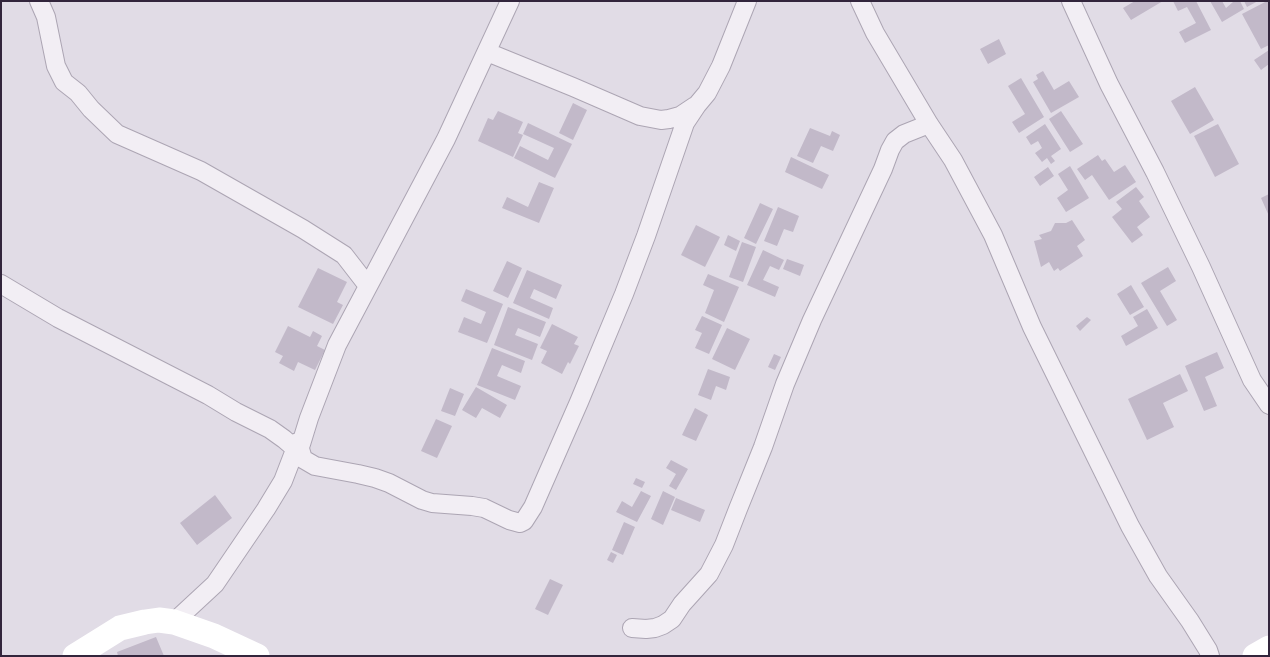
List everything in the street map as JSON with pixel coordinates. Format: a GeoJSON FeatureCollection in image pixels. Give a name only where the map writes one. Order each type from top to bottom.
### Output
{"type":"FeatureCollection","features":[{"type":"Feature","properties":{"kind":"main road"},"geometry":{"type":"LineString","coordinates":[[75,656],[120,628],[159,620],[174,622],[214,636],[257,656]]}},
{"type":"Feature","properties":{"kind":"main road"},"geometry":{"type":"LineString","coordinates":[[1255,656],[1269,648]]}},
{"type":"Feature","properties":{"kind":"street"},"geometry":{"type":"LineString","coordinates":[[39,1],[46,17],[56,66],[64,82],[78,93],[91,109],[117,134],[201,171],[303,229],[344,255],[368,286]]}},
{"type":"Feature","properties":{"kind":"street"},"geometry":{"type":"LineString","coordinates":[[1,284],[58,318],[192,386],[270,429],[291,445],[298,442],[301,444],[337,345],[446,139],[510,1]]}},
{"type":"Feature","properties":{"kind":"street"},"geometry":{"type":"LineString","coordinates":[[298,442],[303,459],[315,466],[381,480],[432,503],[477,507],[515,522],[520,523],[524,521],[533,506],[583,393],[620,303],[643,244],[683,129],[697,105],[707,93],[721,66],[747,1]]}},
{"type":"Feature","properties":{"kind":"street"},"geometry":{"type":"LineString","coordinates":[[852,1],[875,32]]}},
{"type":"Feature","properties":{"kind":"street"},"geometry":{"type":"LineString","coordinates":[[860,1],[875,32],[929,124],[953,160],[993,235],[1036,335],[1130,526],[1158,576],[1190,621],[1210,656]]}},
{"type":"Feature","properties":{"kind":"street"},"geometry":{"type":"LineString","coordinates":[[1071,1],[1109,84],[1155,172],[1201,267],[1252,380],[1269,405]]}},
{"type":"Feature","properties":{"kind":"street"},"geometry":{"type":"LineString","coordinates":[[487,52],[640,116],[661,120],[669,119],[680,116],[697,105]]}},
{"type":"Feature","properties":{"kind":"street"},"geometry":{"type":"LineString","coordinates":[[632,628],[655,628],[672,619],[682,604],[709,574],[724,545],[763,448],[785,384],[812,320],[894,141],[904,134],[929,124]]}},
{"type":"Feature","properties":{"kind":"street"},"geometry":{"type":"LineString","coordinates":[[174,622],[215,584],[283,481],[298,442]]}},
{"type":"Feature","properties":{"kind":"building"},"geometry":{"type":"Polygon","coordinates":[[[1135,1],[1163,1],[1131,20],[1123,8],[1135,1]]]}},
{"type":"Feature","properties":{"kind":"building"},"geometry":{"type":"Polygon","coordinates":[[[1173,1],[1196,1],[1211,30],[1185,43],[1179,32],[1196,23],[1187,7],[1178,11],[1173,1]]]}},
{"type":"Feature","properties":{"kind":"building"},"geometry":{"type":"Polygon","coordinates":[[[1210,1],[1222,1],[1226,8],[1233,1],[1240,1],[1244,9],[1222,22],[1210,1]]]}},
{"type":"Feature","properties":{"kind":"building"},"geometry":{"type":"Polygon","coordinates":[[[1244,1],[1258,1],[1247,7],[1244,1]]]}},
{"type":"Feature","properties":{"kind":"building"},"geometry":{"type":"Polygon","coordinates":[[[1269,1],[1269,45],[1261,49],[1242,14],[1269,1]]]}},
{"type":"Feature","properties":{"kind":"building"},"geometry":{"type":"Polygon","coordinates":[[[999,39],[1006,54],[988,64],[980,49],[999,39]]]}},
{"type":"Feature","properties":{"kind":"building"},"geometry":{"type":"Polygon","coordinates":[[[1269,50],[1269,64],[1261,70],[1254,60],[1269,50]]]}},
{"type":"Feature","properties":{"kind":"building"},"geometry":{"type":"Polygon","coordinates":[[[1043,71],[1054,90],[1069,81],[1079,97],[1051,113],[1033,82],[1038,79],[1036,75],[1043,71]]]}},
{"type":"Feature","properties":{"kind":"building"},"geometry":{"type":"Polygon","coordinates":[[[1021,78],[1044,117],[1019,133],[1012,122],[1025,114],[1008,86],[1021,78]]]}},
{"type":"Feature","properties":{"kind":"building"},"geometry":{"type":"Polygon","coordinates":[[[1195,87],[1214,120],[1190,134],[1171,101],[1195,87]]]}},
{"type":"Feature","properties":{"kind":"building"},"geometry":{"type":"Polygon","coordinates":[[[573,103],[587,110],[573,140],[559,133],[573,103]]]}},
{"type":"Feature","properties":{"kind":"building"},"geometry":{"type":"Polygon","coordinates":[[[498,111],[523,122],[518,133],[523,135],[513,157],[478,141],[488,118],[493,120],[498,111]]]}},
{"type":"Feature","properties":{"kind":"building"},"geometry":{"type":"Polygon","coordinates":[[[1061,111],[1083,144],[1070,152],[1049,119],[1061,111]]]}},
{"type":"Feature","properties":{"kind":"building"},"geometry":{"type":"Polygon","coordinates":[[[528,123],[572,144],[555,178],[514,158],[520,146],[548,160],[554,148],[523,134],[528,123]]]}},
{"type":"Feature","properties":{"kind":"building"},"geometry":{"type":"Polygon","coordinates":[[[1045,124],[1061,149],[1051,156],[1055,161],[1051,164],[1047,158],[1042,162],[1035,153],[1042,148],[1038,141],[1031,145],[1026,137],[1045,124]]]}},
{"type":"Feature","properties":{"kind":"building"},"geometry":{"type":"Polygon","coordinates":[[[1218,124],[1239,164],[1215,177],[1194,136],[1218,124]]]}},
{"type":"Feature","properties":{"kind":"building"},"geometry":{"type":"Polygon","coordinates":[[[810,128],[830,136],[832,131],[840,135],[833,151],[821,146],[813,163],[797,156],[810,128]]]}},
{"type":"Feature","properties":{"kind":"building"},"geometry":{"type":"Polygon","coordinates":[[[1098,155],[1102,161],[1105,159],[1114,172],[1125,165],[1136,182],[1109,200],[1092,175],[1085,180],[1077,169],[1098,155]]]}},
{"type":"Feature","properties":{"kind":"building"},"geometry":{"type":"Polygon","coordinates":[[[791,157],[829,175],[822,189],[785,172],[791,157]]]}},
{"type":"Feature","properties":{"kind":"building"},"geometry":{"type":"Polygon","coordinates":[[[1070,166],[1089,198],[1066,212],[1057,198],[1068,190],[1058,174],[1070,166]]]}},
{"type":"Feature","properties":{"kind":"building"},"geometry":{"type":"Polygon","coordinates":[[[1048,167],[1054,176],[1040,186],[1034,177],[1048,167]]]}},
{"type":"Feature","properties":{"kind":"building"},"geometry":{"type":"Polygon","coordinates":[[[539,182],[554,188],[539,223],[502,208],[507,197],[528,207],[539,182]]]}},
{"type":"Feature","properties":{"kind":"building"},"geometry":{"type":"Polygon","coordinates":[[[1136,187],[1144,197],[1139,201],[1150,217],[1137,227],[1143,235],[1132,243],[1112,217],[1122,209],[1116,202],[1136,187]]]}},
{"type":"Feature","properties":{"kind":"building"},"geometry":{"type":"Polygon","coordinates":[[[1269,194],[1269,216],[1261,198],[1269,194]]]}},
{"type":"Feature","properties":{"kind":"building"},"geometry":{"type":"Polygon","coordinates":[[[760,203],[773,209],[756,244],[744,238],[760,203]]]}},
{"type":"Feature","properties":{"kind":"building"},"geometry":{"type":"Polygon","coordinates":[[[778,207],[799,216],[793,232],[784,229],[777,246],[764,241],[778,207]]]}},
{"type":"Feature","properties":{"kind":"building"},"geometry":{"type":"Polygon","coordinates":[[[1072,220],[1085,240],[1077,246],[1083,256],[1060,271],[1058,268],[1054,271],[1049,262],[1041,267],[1034,241],[1042,239],[1039,235],[1051,231],[1055,223],[1066,223],[1072,220]]]}},
{"type":"Feature","properties":{"kind":"building"},"geometry":{"type":"Polygon","coordinates":[[[696,225],[720,237],[705,267],[681,255],[696,225]]]}},
{"type":"Feature","properties":{"kind":"building"},"geometry":{"type":"Polygon","coordinates":[[[728,235],[740,241],[736,251],[724,245],[728,235]]]}},
{"type":"Feature","properties":{"kind":"building"},"geometry":{"type":"Polygon","coordinates":[[[742,242],[756,247],[743,282],[729,277],[742,242]]]}},
{"type":"Feature","properties":{"kind":"building"},"geometry":{"type":"Polygon","coordinates":[[[763,250],[784,260],[779,270],[770,266],[763,280],[779,287],[775,297],[747,285],[763,250]]]}},
{"type":"Feature","properties":{"kind":"building"},"geometry":{"type":"Polygon","coordinates":[[[787,259],[804,265],[800,276],[783,269],[787,259]]]}},
{"type":"Feature","properties":{"kind":"building"},"geometry":{"type":"Polygon","coordinates":[[[507,261],[522,268],[508,298],[493,291],[507,261]]]}},
{"type":"Feature","properties":{"kind":"building"},"geometry":{"type":"Polygon","coordinates":[[[1168,267],[1176,281],[1160,291],[1177,320],[1167,326],[1141,283],[1168,267]]]}},
{"type":"Feature","properties":{"kind":"building"},"geometry":{"type":"Polygon","coordinates":[[[318,268],[347,282],[337,302],[343,305],[333,324],[298,307],[318,268]]]}},
{"type":"Feature","properties":{"kind":"building"},"geometry":{"type":"Polygon","coordinates":[[[527,270],[562,285],[556,299],[534,289],[530,298],[553,308],[549,319],[513,303],[527,270]]]}},
{"type":"Feature","properties":{"kind":"building"},"geometry":{"type":"Polygon","coordinates":[[[708,274],[739,287],[724,322],[705,313],[714,290],[703,285],[708,274]]]}},
{"type":"Feature","properties":{"kind":"building"},"geometry":{"type":"Polygon","coordinates":[[[1131,285],[1144,307],[1130,315],[1117,294],[1131,285]]]}},
{"type":"Feature","properties":{"kind":"building"},"geometry":{"type":"Polygon","coordinates":[[[466,289],[503,304],[487,343],[458,332],[464,317],[481,324],[486,312],[461,301],[466,289]]]}},
{"type":"Feature","properties":{"kind":"building"},"geometry":{"type":"Polygon","coordinates":[[[508,307],[546,322],[540,337],[518,328],[515,335],[538,344],[532,360],[494,345],[508,307]]]}},
{"type":"Feature","properties":{"kind":"building"},"geometry":{"type":"Polygon","coordinates":[[[1147,309],[1158,328],[1126,346],[1121,336],[1138,326],[1133,317],[1147,309]]]}},
{"type":"Feature","properties":{"kind":"building"},"geometry":{"type":"Polygon","coordinates":[[[702,316],[722,325],[709,354],[695,348],[702,333],[695,330],[702,316]]]}},
{"type":"Feature","properties":{"kind":"building"},"geometry":{"type":"Polygon","coordinates":[[[1087,317],[1091,320],[1080,331],[1076,326],[1087,317]]]}},
{"type":"Feature","properties":{"kind":"building"},"geometry":{"type":"Polygon","coordinates":[[[552,324],[578,337],[574,344],[579,346],[570,364],[568,362],[562,374],[541,363],[547,351],[540,348],[552,324]]]}},
{"type":"Feature","properties":{"kind":"building"},"geometry":{"type":"Polygon","coordinates":[[[288,326],[310,337],[313,331],[322,336],[317,346],[325,350],[315,370],[298,362],[294,371],[279,363],[283,356],[275,352],[288,326]]]}},
{"type":"Feature","properties":{"kind":"building"},"geometry":{"type":"Polygon","coordinates":[[[727,328],[750,339],[735,370],[712,359],[727,328]]]}},
{"type":"Feature","properties":{"kind":"building"},"geometry":{"type":"Polygon","coordinates":[[[492,348],[525,361],[521,373],[502,365],[497,376],[521,386],[515,400],[477,385],[492,348]]]}},
{"type":"Feature","properties":{"kind":"building"},"geometry":{"type":"Polygon","coordinates":[[[1217,352],[1224,368],[1205,377],[1217,406],[1204,411],[1185,366],[1217,352]]]}},
{"type":"Feature","properties":{"kind":"building"},"geometry":{"type":"Polygon","coordinates":[[[774,354],[781,357],[775,370],[768,367],[774,354]]]}},
{"type":"Feature","properties":{"kind":"building"},"geometry":{"type":"Polygon","coordinates":[[[708,369],[730,377],[726,390],[716,386],[711,400],[698,395],[708,369]]]}},
{"type":"Feature","properties":{"kind":"building"},"geometry":{"type":"Polygon","coordinates":[[[1180,374],[1188,391],[1163,403],[1174,427],[1147,440],[1128,399],[1180,374]]]}},
{"type":"Feature","properties":{"kind":"building"},"geometry":{"type":"Polygon","coordinates":[[[476,387],[507,405],[500,418],[482,408],[476,418],[462,410],[476,387]]]}},
{"type":"Feature","properties":{"kind":"building"},"geometry":{"type":"Polygon","coordinates":[[[450,388],[464,394],[455,416],[441,411],[450,388]]]}},
{"type":"Feature","properties":{"kind":"building"},"geometry":{"type":"Polygon","coordinates":[[[695,408],[708,415],[696,441],[682,435],[695,408]]]}},
{"type":"Feature","properties":{"kind":"building"},"geometry":{"type":"Polygon","coordinates":[[[436,419],[452,426],[437,458],[421,451],[436,419]]]}},
{"type":"Feature","properties":{"kind":"building"},"geometry":{"type":"Polygon","coordinates":[[[671,460],[688,469],[676,490],[669,486],[676,474],[666,468],[671,460]]]}},
{"type":"Feature","properties":{"kind":"building"},"geometry":{"type":"Polygon","coordinates":[[[636,478],[645,482],[642,488],[633,484],[636,478]]]}},
{"type":"Feature","properties":{"kind":"building"},"geometry":{"type":"Polygon","coordinates":[[[641,491],[651,496],[637,522],[616,512],[622,501],[632,507],[641,491]]]}},
{"type":"Feature","properties":{"kind":"building"},"geometry":{"type":"Polygon","coordinates":[[[663,491],[675,497],[663,525],[651,519],[663,491]]]}},
{"type":"Feature","properties":{"kind":"building"},"geometry":{"type":"Polygon","coordinates":[[[215,495],[232,518],[197,545],[180,523],[215,495]]]}},
{"type":"Feature","properties":{"kind":"building"},"geometry":{"type":"Polygon","coordinates":[[[676,498],[705,510],[700,522],[671,510],[676,498]]]}},
{"type":"Feature","properties":{"kind":"building"},"geometry":{"type":"Polygon","coordinates":[[[624,522],[635,527],[623,555],[612,550],[624,522]]]}},
{"type":"Feature","properties":{"kind":"building"},"geometry":{"type":"Polygon","coordinates":[[[611,552],[617,555],[613,563],[607,560],[611,552]]]}},
{"type":"Feature","properties":{"kind":"building"},"geometry":{"type":"Polygon","coordinates":[[[550,579],[563,585],[548,615],[535,609],[550,579]]]}},
{"type":"Feature","properties":{"kind":"building"},"geometry":{"type":"Polygon","coordinates":[[[156,637],[164,656],[118,656],[117,652],[156,637]]]}}]}
